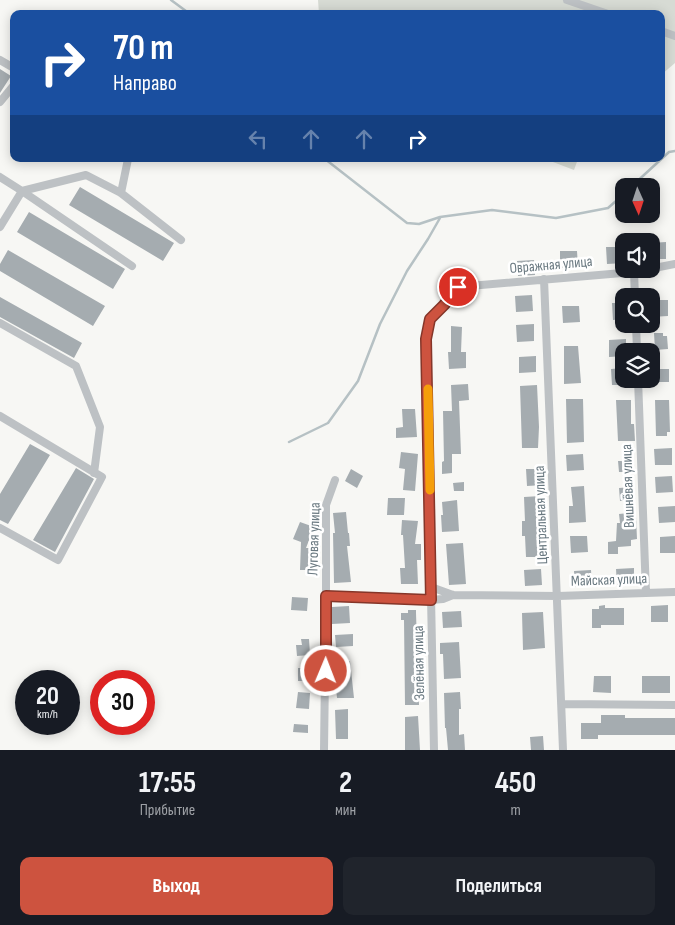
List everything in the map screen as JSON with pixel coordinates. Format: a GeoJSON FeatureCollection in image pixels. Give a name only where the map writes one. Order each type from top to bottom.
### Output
{"type":"FeatureCollection","features":[{"type":"Feature","properties":{"kind":"street"},"geometry":{"type":"LineString","coordinates":[[567,0],[596,10]]}},
{"type":"Feature","properties":{"kind":"street"},"geometry":{"type":"LineString","coordinates":[[0,102],[10,91]]}},
{"type":"Feature","properties":{"kind":"street"},"geometry":{"type":"LineString","coordinates":[[121,193],[127,162]]}},
{"type":"Feature","properties":{"kind":"street"},"geometry":{"type":"LineString","coordinates":[[0,227],[22,190],[86,175],[121,193],[181,240]]}},
{"type":"Feature","properties":{"kind":"street"},"geometry":{"type":"LineString","coordinates":[[0,178],[22,190],[132,266]]}},
{"type":"Feature","properties":{"kind":"street","name":"Овражная улица"},"geometry":{"type":"LineString","coordinates":[[660,267],[675,264]]}},
{"type":"Feature","properties":{"kind":"street","name":"Овражная улица"},"geometry":{"type":"LineString","coordinates":[[458,287],[615,273]]}},
{"type":"Feature","properties":{"kind":"street","name":"Центральная улица"},"geometry":{"type":"LineString","coordinates":[[544,279],[563,750]]}},
{"type":"Feature","properties":{"kind":"street","name":"Зелёная улица"},"geometry":{"type":"LineString","coordinates":[[434,750],[426,339],[430,319],[458,287]]}},
{"type":"Feature","properties":{"kind":"street"},"geometry":{"type":"LineString","coordinates":[[0,323],[76,366],[100,427],[94,473]]}},
{"type":"Feature","properties":{"kind":"street","name":"Вишнёвая улица"},"geometry":{"type":"LineString","coordinates":[[638,388],[646,593]]}},
{"type":"Feature","properties":{"kind":"street"},"geometry":{"type":"LineString","coordinates":[[0,416],[102,477],[58,560],[0,528]]}},
{"type":"Feature","properties":{"kind":"street","name":"Луговая улица"},"geometry":{"type":"LineString","coordinates":[[324,750],[326,505],[335,480]]}},
{"type":"Feature","properties":{"kind":"street"},"geometry":{"type":"LineString","coordinates":[[431,587],[453,595]]}},
{"type":"Feature","properties":{"kind":"street","name":"Майская улица"},"geometry":{"type":"LineString","coordinates":[[453,595],[558,596],[675,592]]}},
{"type":"Feature","properties":{"kind":"street"},"geometry":{"type":"LineString","coordinates":[[326,596],[431,600],[443,599],[453,595]]}},
{"type":"Feature","properties":{"kind":"street"},"geometry":{"type":"LineString","coordinates":[[562,704],[675,705]]}},
{"type":"Feature","properties":{"kind":"shaded area"},"geometry":{"type":"Polygon","coordinates":[[[318,0],[675,0],[675,63],[665,72],[665,10],[319,10],[318,0]]]}},
{"type":"Feature","properties":{"kind":"shaded area"},"geometry":{"type":"Polygon","coordinates":[[[553,162],[577,162],[574,170],[553,162]]]}},
{"type":"Feature","properties":{"kind":"building"},"geometry":{"type":"Polygon","coordinates":[[[0,69],[10,75],[10,78],[0,93],[0,69]]]}},
{"type":"Feature","properties":{"kind":"building"},"geometry":{"type":"Polygon","coordinates":[[[80,187],[174,243],[163,261],[69,205],[80,187]]]}},
{"type":"Feature","properties":{"kind":"building"},"geometry":{"type":"Polygon","coordinates":[[[29,212],[125,269],[113,289],[17,232],[29,212]]]}},
{"type":"Feature","properties":{"kind":"building"},"geometry":{"type":"Polygon","coordinates":[[[660,242],[666,242],[666,259],[660,259],[660,242]]]}},
{"type":"Feature","properties":{"kind":"building"},"geometry":{"type":"Polygon","coordinates":[[[606,247],[615,247],[615,264],[607,264],[606,247]]]}},
{"type":"Feature","properties":{"kind":"building"},"geometry":{"type":"Polygon","coordinates":[[[8,250],[105,306],[93,326],[0,271],[0,264],[8,250]]]}},
{"type":"Feature","properties":{"kind":"building"},"geometry":{"type":"Polygon","coordinates":[[[560,251],[577,251],[578,267],[560,268],[560,251]]]}},
{"type":"Feature","properties":{"kind":"building"},"geometry":{"type":"Polygon","coordinates":[[[534,260],[535,275],[518,276],[517,261],[534,260]]]}},
{"type":"Feature","properties":{"kind":"building"},"geometry":{"type":"Polygon","coordinates":[[[532,295],[533,311],[516,312],[515,296],[532,295]]]}},
{"type":"Feature","properties":{"kind":"building"},"geometry":{"type":"Polygon","coordinates":[[[0,297],[82,343],[74,358],[0,317],[0,297]]]}},
{"type":"Feature","properties":{"kind":"building"},"geometry":{"type":"Polygon","coordinates":[[[660,300],[668,300],[668,316],[660,316],[660,300]]]}},
{"type":"Feature","properties":{"kind":"building"},"geometry":{"type":"Polygon","coordinates":[[[612,303],[615,303],[615,320],[613,320],[612,303]]]}},
{"type":"Feature","properties":{"kind":"building"},"geometry":{"type":"Polygon","coordinates":[[[562,306],[579,306],[580,322],[563,323],[562,306]]]}},
{"type":"Feature","properties":{"kind":"building"},"geometry":{"type":"Polygon","coordinates":[[[534,324],[534,341],[517,342],[516,325],[534,324]]]}},
{"type":"Feature","properties":{"kind":"building"},"geometry":{"type":"Polygon","coordinates":[[[451,326],[462,327],[461,352],[466,352],[466,368],[449,369],[448,352],[451,352],[451,326]]]}},
{"type":"Feature","properties":{"kind":"building"},"geometry":{"type":"Polygon","coordinates":[[[654,333],[663,333],[663,336],[667,336],[668,349],[660,350],[660,343],[655,343],[654,333]]]}},
{"type":"Feature","properties":{"kind":"building"},"geometry":{"type":"Polygon","coordinates":[[[626,339],[626,343],[615,343],[615,357],[609,357],[609,340],[626,339]]]}},
{"type":"Feature","properties":{"kind":"building"},"geometry":{"type":"Polygon","coordinates":[[[564,346],[578,346],[581,383],[564,384],[564,346]]]}},
{"type":"Feature","properties":{"kind":"building"},"geometry":{"type":"Polygon","coordinates":[[[536,356],[536,372],[519,373],[519,357],[536,356]]]}},
{"type":"Feature","properties":{"kind":"building"},"geometry":{"type":"Polygon","coordinates":[[[611,369],[615,369],[615,385],[612,385],[611,369]]]}},
{"type":"Feature","properties":{"kind":"building"},"geometry":{"type":"Polygon","coordinates":[[[660,369],[669,369],[669,382],[660,382],[660,369]]]}},
{"type":"Feature","properties":{"kind":"building"},"geometry":{"type":"Polygon","coordinates":[[[468,384],[469,400],[459,401],[461,454],[452,454],[452,473],[442,474],[442,462],[444,461],[443,411],[452,411],[451,385],[468,384]]]}},
{"type":"Feature","properties":{"kind":"building"},"geometry":{"type":"Polygon","coordinates":[[[537,385],[538,448],[522,448],[520,386],[537,385]]]}},
{"type":"Feature","properties":{"kind":"building"},"geometry":{"type":"Polygon","coordinates":[[[566,399],[583,399],[584,442],[567,443],[566,399]]]}},
{"type":"Feature","properties":{"kind":"building"},"geometry":{"type":"Polygon","coordinates":[[[616,400],[631,400],[631,424],[634,424],[635,441],[618,441],[616,400]]]}},
{"type":"Feature","properties":{"kind":"building"},"geometry":{"type":"Polygon","coordinates":[[[655,400],[669,400],[670,432],[667,432],[667,436],[656,436],[655,400]]]}},
{"type":"Feature","properties":{"kind":"building"},"geometry":{"type":"Polygon","coordinates":[[[402,409],[415,409],[417,437],[396,438],[396,428],[403,427],[402,409]]]}},
{"type":"Feature","properties":{"kind":"building"},"geometry":{"type":"Polygon","coordinates":[[[30,444],[50,455],[8,524],[0,520],[0,494],[30,444]]]}},
{"type":"Feature","properties":{"kind":"building"},"geometry":{"type":"Polygon","coordinates":[[[672,448],[672,465],[655,465],[654,449],[672,448]]]}},
{"type":"Feature","properties":{"kind":"building"},"geometry":{"type":"Polygon","coordinates":[[[401,452],[418,454],[415,491],[403,490],[405,469],[399,468],[401,452]]]}},
{"type":"Feature","properties":{"kind":"building"},"geometry":{"type":"Polygon","coordinates":[[[583,454],[584,470],[567,471],[566,455],[583,454]]]}},
{"type":"Feature","properties":{"kind":"building"},"geometry":{"type":"Polygon","coordinates":[[[618,461],[631,461],[631,472],[619,472],[618,461]]]}},
{"type":"Feature","properties":{"kind":"building"},"geometry":{"type":"Polygon","coordinates":[[[76,468],[94,479],[55,552],[33,540],[76,468]]]}},
{"type":"Feature","properties":{"kind":"building"},"geometry":{"type":"Polygon","coordinates":[[[351,469],[363,476],[357,488],[345,481],[351,469]]]}},
{"type":"Feature","properties":{"kind":"building"},"geometry":{"type":"Polygon","coordinates":[[[526,469],[543,469],[544,485],[527,486],[526,469]]]}},
{"type":"Feature","properties":{"kind":"building"},"geometry":{"type":"Polygon","coordinates":[[[672,476],[673,492],[656,493],[655,477],[672,476]]]}},
{"type":"Feature","properties":{"kind":"building"},"geometry":{"type":"Polygon","coordinates":[[[464,482],[464,491],[454,491],[453,483],[464,482]]]}},
{"type":"Feature","properties":{"kind":"building"},"geometry":{"type":"Polygon","coordinates":[[[584,486],[586,522],[569,523],[569,506],[573,506],[571,487],[584,486]]]}},
{"type":"Feature","properties":{"kind":"building"},"geometry":{"type":"Polygon","coordinates":[[[632,487],[633,500],[620,501],[619,488],[632,487]]]}},
{"type":"Feature","properties":{"kind":"building"},"geometry":{"type":"Polygon","coordinates":[[[541,496],[543,557],[526,557],[525,536],[522,536],[522,521],[525,521],[524,497],[541,496]]]}},
{"type":"Feature","properties":{"kind":"building"},"geometry":{"type":"Polygon","coordinates":[[[388,498],[405,498],[404,515],[387,515],[388,498]]]}},
{"type":"Feature","properties":{"kind":"building"},"geometry":{"type":"Polygon","coordinates":[[[457,500],[459,531],[442,532],[442,502],[457,500]]]}},
{"type":"Feature","properties":{"kind":"building"},"geometry":{"type":"Polygon","coordinates":[[[675,506],[675,522],[659,523],[658,507],[675,506]]]}},
{"type":"Feature","properties":{"kind":"building"},"geometry":{"type":"Polygon","coordinates":[[[346,512],[350,546],[347,546],[351,582],[334,583],[333,533],[335,533],[333,513],[346,512]]]}},
{"type":"Feature","properties":{"kind":"building"},"geometry":{"type":"Polygon","coordinates":[[[629,513],[629,517],[636,517],[637,539],[631,540],[631,546],[618,547],[618,554],[608,554],[608,542],[616,541],[617,523],[620,523],[619,514],[629,513]]]}},
{"type":"Feature","properties":{"kind":"building"},"geometry":{"type":"Polygon","coordinates":[[[402,520],[418,521],[415,544],[421,544],[421,560],[417,560],[418,584],[401,584],[400,568],[405,568],[403,535],[401,535],[402,520]]]}},
{"type":"Feature","properties":{"kind":"building"},"geometry":{"type":"Polygon","coordinates":[[[300,522],[314,527],[306,548],[315,548],[315,570],[300,570],[301,542],[293,539],[300,522]]]}},
{"type":"Feature","properties":{"kind":"building"},"geometry":{"type":"Polygon","coordinates":[[[570,536],[587,536],[588,552],[571,553],[570,536]]]}},
{"type":"Feature","properties":{"kind":"building"},"geometry":{"type":"Polygon","coordinates":[[[675,536],[675,553],[660,553],[660,537],[675,536]]]}},
{"type":"Feature","properties":{"kind":"building"},"geometry":{"type":"Polygon","coordinates":[[[463,543],[466,584],[449,585],[446,544],[463,543]]]}},
{"type":"Feature","properties":{"kind":"building"},"geometry":{"type":"Polygon","coordinates":[[[634,568],[634,585],[617,586],[616,569],[634,568]]]}},
{"type":"Feature","properties":{"kind":"building"},"geometry":{"type":"Polygon","coordinates":[[[541,569],[542,585],[525,586],[524,570],[541,569]]]}},
{"type":"Feature","properties":{"kind":"building"},"geometry":{"type":"Polygon","coordinates":[[[591,570],[592,587],[575,587],[574,571],[591,570]]]}},
{"type":"Feature","properties":{"kind":"building"},"geometry":{"type":"Polygon","coordinates":[[[292,597],[308,598],[307,611],[291,610],[292,597]]]}},
{"type":"Feature","properties":{"kind":"building"},"geometry":{"type":"Polygon","coordinates":[[[605,605],[605,608],[624,608],[624,625],[601,625],[601,628],[592,628],[592,609],[599,609],[599,606],[605,605]]]}},
{"type":"Feature","properties":{"kind":"building"},"geometry":{"type":"Polygon","coordinates":[[[668,605],[668,622],[651,622],[651,606],[668,605]]]}},
{"type":"Feature","properties":{"kind":"building"},"geometry":{"type":"Polygon","coordinates":[[[349,606],[350,623],[332,624],[332,607],[349,606]]]}},
{"type":"Feature","properties":{"kind":"building"},"geometry":{"type":"Polygon","coordinates":[[[408,610],[416,610],[419,705],[405,705],[404,620],[401,620],[401,613],[408,613],[408,610]]]}},
{"type":"Feature","properties":{"kind":"building"},"geometry":{"type":"Polygon","coordinates":[[[461,611],[462,627],[443,628],[442,612],[461,611]]]}},
{"type":"Feature","properties":{"kind":"building"},"geometry":{"type":"Polygon","coordinates":[[[543,612],[545,648],[523,650],[522,613],[543,612]]]}},
{"type":"Feature","properties":{"kind":"building"},"geometry":{"type":"Polygon","coordinates":[[[353,634],[353,646],[336,647],[335,635],[353,634]]]}},
{"type":"Feature","properties":{"kind":"building"},"geometry":{"type":"Polygon","coordinates":[[[301,639],[309,639],[310,655],[297,656],[296,645],[302,645],[301,639]]]}},
{"type":"Feature","properties":{"kind":"building"},"geometry":{"type":"Polygon","coordinates":[[[459,642],[461,678],[444,679],[443,654],[440,654],[440,643],[459,642]]]}},
{"type":"Feature","properties":{"kind":"building"},"geometry":{"type":"Polygon","coordinates":[[[333,661],[350,661],[354,698],[337,698],[333,661]]]}},
{"type":"Feature","properties":{"kind":"building"},"geometry":{"type":"Polygon","coordinates":[[[298,668],[309,668],[309,681],[298,681],[298,668]]]}},
{"type":"Feature","properties":{"kind":"building"},"geometry":{"type":"Polygon","coordinates":[[[594,676],[611,676],[611,693],[593,692],[594,676]]]}},
{"type":"Feature","properties":{"kind":"building"},"geometry":{"type":"Polygon","coordinates":[[[642,676],[670,676],[670,693],[642,693],[642,676]]]}},
{"type":"Feature","properties":{"kind":"building"},"geometry":{"type":"Polygon","coordinates":[[[298,692],[310,693],[309,709],[296,708],[298,692]]]}},
{"type":"Feature","properties":{"kind":"building"},"geometry":{"type":"Polygon","coordinates":[[[460,692],[459,735],[464,734],[465,750],[448,750],[444,693],[460,692]]]}},
{"type":"Feature","properties":{"kind":"building"},"geometry":{"type":"Polygon","coordinates":[[[348,709],[348,739],[336,739],[335,710],[348,709]]]}},
{"type":"Feature","properties":{"kind":"building"},"geometry":{"type":"Polygon","coordinates":[[[601,715],[625,715],[625,718],[675,718],[675,735],[598,735],[598,739],[581,739],[581,723],[601,723],[601,715]]]}},
{"type":"Feature","properties":{"kind":"building"},"geometry":{"type":"Polygon","coordinates":[[[418,716],[420,750],[405,750],[405,717],[418,716]]]}},
{"type":"Feature","properties":{"kind":"building"},"geometry":{"type":"Polygon","coordinates":[[[294,724],[308,725],[308,733],[293,732],[294,724]]]}},
{"type":"Feature","properties":{"kind":"building"},"geometry":{"type":"Polygon","coordinates":[[[543,736],[544,750],[531,750],[530,737],[543,736]]]}},
{"type":"Feature","properties":{"kind":"waterway"},"geometry":{"type":"LineString","coordinates":[[171,0],[185,10]]}},
{"type":"Feature","properties":{"kind":"waterway"},"geometry":{"type":"LineString","coordinates":[[665,156],[669,152],[675,151]]}},
{"type":"Feature","properties":{"kind":"waterway"},"geometry":{"type":"LineString","coordinates":[[329,162],[407,223],[419,224],[440,217],[492,210],[556,218],[608,208],[615,202]]}},
{"type":"Feature","properties":{"kind":"waterway"},"geometry":{"type":"LineString","coordinates":[[641,178],[658,162]]}},
{"type":"Feature","properties":{"kind":"waterway"},"geometry":{"type":"LineString","coordinates":[[289,442],[328,423],[358,381],[380,324],[407,271],[440,218]]}},
{"type":"Feature","properties":{"kind":"slow traffic"},"geometry":{"type":"LineString","coordinates":[[428,389],[430,490]]}},
{"type":"Feature","properties":{"kind":"route"},"geometry":{"type":"LineString","coordinates":[[326,671],[326,596],[431,600],[426,339],[430,319],[458,287]]}}]}
